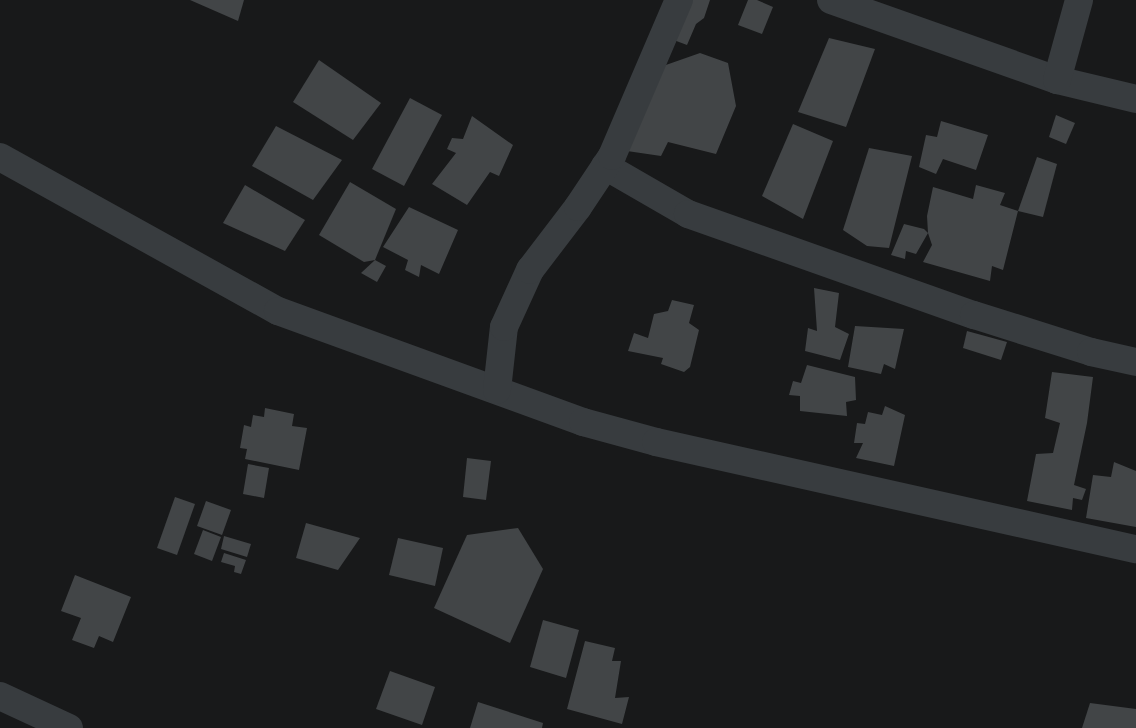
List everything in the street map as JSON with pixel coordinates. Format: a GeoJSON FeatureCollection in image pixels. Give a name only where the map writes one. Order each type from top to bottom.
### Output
{"type":"FeatureCollection","features":[{"type":"Feature","properties":{"kind":"street"},"geometry":{"type":"LineString","coordinates":[[497,390],[504,327],[530,270],[578,207],[612,156],[679,0]]}},
{"type":"Feature","properties":{"kind":"street"},"geometry":{"type":"LineString","coordinates":[[831,0],[1057,80],[1136,99]]}},
{"type":"Feature","properties":{"kind":"street"},"geometry":{"type":"LineString","coordinates":[[1057,80],[1079,0]]}},
{"type":"Feature","properties":{"kind":"street"},"geometry":{"type":"LineString","coordinates":[[0,157],[278,311],[419,364],[583,422],[656,442],[1136,549]]}},
{"type":"Feature","properties":{"kind":"street"},"geometry":{"type":"LineString","coordinates":[[606,166],[688,214],[974,315],[1091,352],[1136,362]]}},
{"type":"Feature","properties":{"kind":"street"},"geometry":{"type":"LineString","coordinates":[[0,696],[70,728]]}},
{"type":"Feature","properties":{"kind":"building"},"geometry":{"type":"Polygon","coordinates":[[[190,0],[244,0],[238,21],[190,0]]]}},
{"type":"Feature","properties":{"kind":"building"},"geometry":{"type":"Polygon","coordinates":[[[688,0],[710,0],[704,18],[696,24],[687,45],[671,39],[688,0]]]}},
{"type":"Feature","properties":{"kind":"building"},"geometry":{"type":"Polygon","coordinates":[[[748,0],[757,0],[773,7],[762,34],[738,25],[748,0]]]}},
{"type":"Feature","properties":{"kind":"building"},"geometry":{"type":"Polygon","coordinates":[[[829,38],[875,49],[846,127],[798,112],[829,38]]]}},
{"type":"Feature","properties":{"kind":"building"},"geometry":{"type":"Polygon","coordinates":[[[700,53],[728,63],[736,106],[716,154],[668,142],[661,156],[627,151],[663,66],[700,53]]]}},
{"type":"Feature","properties":{"kind":"building"},"geometry":{"type":"Polygon","coordinates":[[[319,60],[381,103],[353,140],[293,102],[319,60]]]}},
{"type":"Feature","properties":{"kind":"building"},"geometry":{"type":"Polygon","coordinates":[[[410,98],[442,115],[404,186],[372,169],[410,98]]]}},
{"type":"Feature","properties":{"kind":"building"},"geometry":{"type":"Polygon","coordinates":[[[1056,115],[1075,123],[1066,144],[1049,137],[1056,115]]]}},
{"type":"Feature","properties":{"kind":"building"},"geometry":{"type":"Polygon","coordinates":[[[472,116],[513,145],[499,176],[490,172],[467,205],[432,184],[456,153],[447,149],[452,138],[463,139],[472,116]]]}},
{"type":"Feature","properties":{"kind":"building"},"geometry":{"type":"Polygon","coordinates":[[[941,121],[988,135],[976,170],[943,159],[936,174],[919,167],[926,135],[937,137],[941,121]]]}},
{"type":"Feature","properties":{"kind":"building"},"geometry":{"type":"Polygon","coordinates":[[[793,124],[833,141],[803,219],[762,196],[793,124]]]}},
{"type":"Feature","properties":{"kind":"building"},"geometry":{"type":"Polygon","coordinates":[[[276,126],[342,160],[313,200],[252,166],[276,126]]]}},
{"type":"Feature","properties":{"kind":"building"},"geometry":{"type":"Polygon","coordinates":[[[869,148],[912,156],[889,248],[867,246],[843,230],[869,148]]]}},
{"type":"Feature","properties":{"kind":"building"},"geometry":{"type":"Polygon","coordinates":[[[1037,157],[1057,164],[1043,217],[1018,211],[1037,157]]]}},
{"type":"Feature","properties":{"kind":"building"},"geometry":{"type":"Polygon","coordinates":[[[350,182],[396,209],[375,260],[364,262],[319,235],[350,182]]]}},
{"type":"Feature","properties":{"kind":"building"},"geometry":{"type":"Polygon","coordinates":[[[245,185],[305,220],[285,251],[223,223],[245,185]]]}},
{"type":"Feature","properties":{"kind":"building"},"geometry":{"type":"Polygon","coordinates":[[[976,185],[1005,193],[1000,205],[1018,211],[1003,270],[992,266],[990,281],[923,262],[932,245],[928,233],[927,216],[933,187],[973,199],[976,185]]]}},
{"type":"Feature","properties":{"kind":"building"},"geometry":{"type":"Polygon","coordinates":[[[409,207],[458,230],[439,274],[421,265],[419,277],[405,270],[408,260],[383,247],[409,207]]]}},
{"type":"Feature","properties":{"kind":"building"},"geometry":{"type":"Polygon","coordinates":[[[904,224],[924,229],[928,233],[916,254],[906,251],[905,259],[891,255],[904,224]]]}},
{"type":"Feature","properties":{"kind":"building"},"geometry":{"type":"Polygon","coordinates":[[[375,260],[386,266],[377,282],[361,273],[375,260]]]}},
{"type":"Feature","properties":{"kind":"building"},"geometry":{"type":"Polygon","coordinates":[[[814,288],[839,293],[835,327],[849,334],[840,360],[805,351],[808,328],[817,331],[814,288]]]}},
{"type":"Feature","properties":{"kind":"building"},"geometry":{"type":"Polygon","coordinates":[[[672,300],[694,305],[689,323],[699,330],[690,367],[684,372],[661,364],[663,358],[628,351],[634,333],[648,338],[654,314],[668,311],[672,300]]]}},
{"type":"Feature","properties":{"kind":"building"},"geometry":{"type":"Polygon","coordinates":[[[855,326],[904,329],[895,369],[884,364],[881,374],[848,367],[855,326]]]}},
{"type":"Feature","properties":{"kind":"building"},"geometry":{"type":"Polygon","coordinates":[[[967,331],[1007,342],[1001,360],[963,348],[967,331]]]}},
{"type":"Feature","properties":{"kind":"building"},"geometry":{"type":"Polygon","coordinates":[[[807,365],[855,377],[856,400],[846,402],[847,416],[800,411],[800,396],[789,395],[793,381],[801,383],[807,365]]]}},
{"type":"Feature","properties":{"kind":"building"},"geometry":{"type":"Polygon","coordinates":[[[1052,372],[1093,377],[1087,423],[1074,485],[1086,489],[1082,500],[1073,498],[1072,510],[1027,501],[1036,454],[1053,453],[1060,423],[1045,418],[1052,372]]]}},
{"type":"Feature","properties":{"kind":"building"},"geometry":{"type":"Polygon","coordinates":[[[885,406],[905,415],[894,466],[856,458],[863,443],[854,443],[857,423],[865,424],[868,412],[882,415],[885,406]]]}},
{"type":"Feature","properties":{"kind":"building"},"geometry":{"type":"Polygon","coordinates":[[[265,408],[294,414],[292,426],[307,428],[299,470],[245,459],[247,449],[240,448],[244,425],[251,427],[253,415],[264,417],[265,408]]]}},
{"type":"Feature","properties":{"kind":"building"},"geometry":{"type":"Polygon","coordinates":[[[467,458],[491,461],[486,500],[463,497],[467,458]]]}},
{"type":"Feature","properties":{"kind":"building"},"geometry":{"type":"Polygon","coordinates":[[[1114,462],[1136,471],[1136,527],[1086,518],[1093,475],[1111,477],[1114,462]]]}},
{"type":"Feature","properties":{"kind":"building"},"geometry":{"type":"Polygon","coordinates":[[[248,464],[269,468],[264,498],[243,494],[248,464]]]}},
{"type":"Feature","properties":{"kind":"building"},"geometry":{"type":"Polygon","coordinates":[[[175,497],[195,504],[177,555],[157,548],[175,497]]]}},
{"type":"Feature","properties":{"kind":"building"},"geometry":{"type":"Polygon","coordinates":[[[206,501],[231,510],[222,535],[197,526],[206,501]]]}},
{"type":"Feature","properties":{"kind":"building"},"geometry":{"type":"Polygon","coordinates":[[[306,523],[360,538],[338,570],[296,558],[306,523]]]}},
{"type":"Feature","properties":{"kind":"building"},"geometry":{"type":"Polygon","coordinates":[[[518,528],[543,569],[510,643],[434,608],[467,535],[518,528]]]}},
{"type":"Feature","properties":{"kind":"building"},"geometry":{"type":"Polygon","coordinates":[[[203,530],[221,537],[212,561],[194,554],[203,530]]]}},
{"type":"Feature","properties":{"kind":"building"},"geometry":{"type":"Polygon","coordinates":[[[224,536],[251,544],[247,557],[221,549],[224,536]]]}},
{"type":"Feature","properties":{"kind":"building"},"geometry":{"type":"Polygon","coordinates":[[[398,538],[443,548],[435,586],[389,575],[398,538]]]}},
{"type":"Feature","properties":{"kind":"building"},"geometry":{"type":"Polygon","coordinates":[[[224,553],[246,560],[241,574],[234,572],[235,566],[221,562],[224,553]]]}},
{"type":"Feature","properties":{"kind":"building"},"geometry":{"type":"Polygon","coordinates":[[[75,575],[131,597],[113,642],[99,636],[94,648],[72,640],[81,618],[61,611],[75,575]]]}},
{"type":"Feature","properties":{"kind":"building"},"geometry":{"type":"Polygon","coordinates":[[[543,620],[579,630],[566,678],[530,667],[543,620]]]}},
{"type":"Feature","properties":{"kind":"building"},"geometry":{"type":"Polygon","coordinates":[[[585,641],[615,648],[612,661],[621,661],[615,698],[629,697],[622,724],[567,709],[585,641]]]}},
{"type":"Feature","properties":{"kind":"building"},"geometry":{"type":"Polygon","coordinates":[[[390,671],[435,687],[422,725],[376,709],[390,671]]]}},
{"type":"Feature","properties":{"kind":"building"},"geometry":{"type":"Polygon","coordinates":[[[478,702],[543,723],[542,728],[470,728],[478,702]]]}},
{"type":"Feature","properties":{"kind":"building"},"geometry":{"type":"Polygon","coordinates":[[[1090,703],[1136,709],[1136,728],[1082,728],[1090,703]]]}}]}
